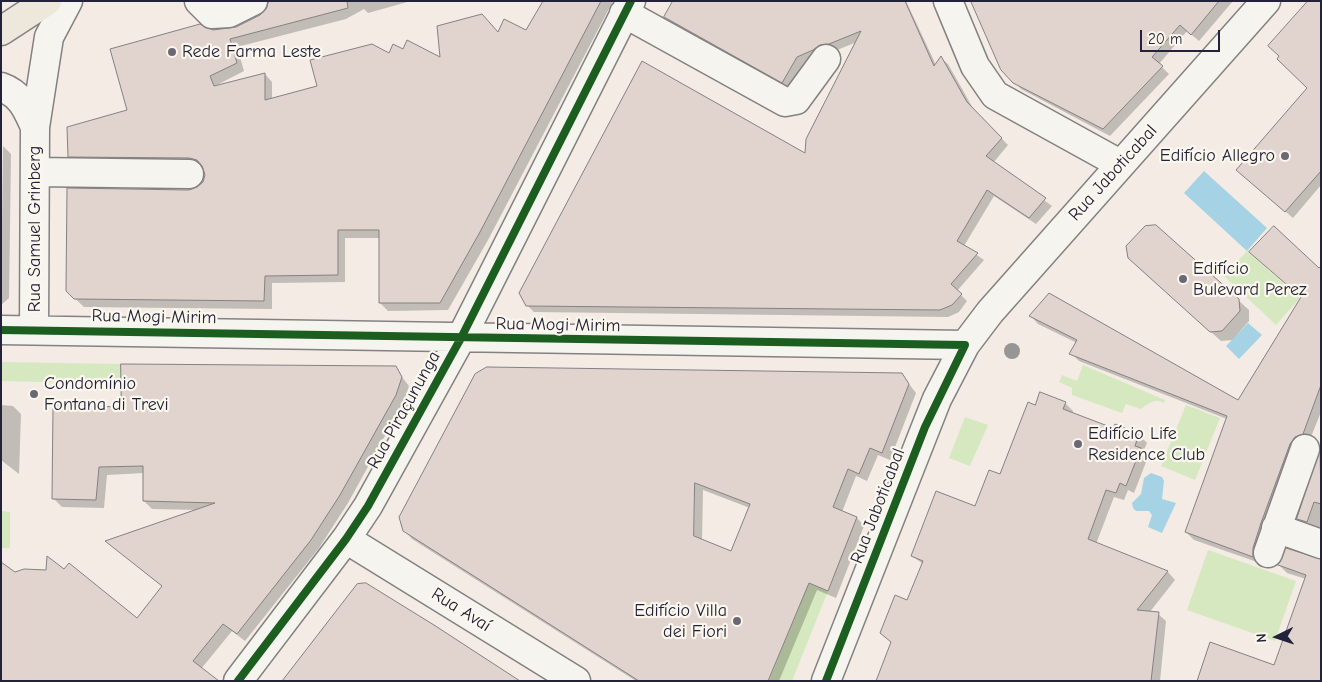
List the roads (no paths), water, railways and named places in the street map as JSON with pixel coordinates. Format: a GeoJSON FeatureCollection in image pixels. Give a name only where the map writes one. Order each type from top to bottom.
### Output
{"type":"FeatureCollection","features":[{"type":"Feature","properties":{"kind":"highway"},"geometry":{"type":"LineString","coordinates":[[1,31],[47,1]]}},
{"type":"Feature","properties":{"kind":"street","name":"Rua Samuel Grinberg"},"geometry":{"type":"LineString","coordinates":[[34,330],[35,127],[41,75],[49,37],[68,1]]}},
{"type":"Feature","properties":{"kind":"street"},"geometry":{"type":"LineString","coordinates":[[199,1],[212,14],[229,13],[252,1]]}},
{"type":"Feature","properties":{"kind":"street"},"geometry":{"type":"LineString","coordinates":[[948,1],[975,66],[995,95],[1120,164]]}},
{"type":"Feature","properties":{"kind":"street","name":"Rua Jaboticabal"},"geometry":{"type":"LineString","coordinates":[[826,681],[925,427],[965,345],[990,312],[1266,1]]}},
{"type":"Feature","properties":{"kind":"street"},"geometry":{"type":"LineString","coordinates":[[628,7],[785,102],[796,100],[826,59]]}},
{"type":"Feature","properties":{"kind":"street","name":"Rua Piraçununga"},"geometry":{"type":"LineString","coordinates":[[238,681],[346,539],[368,506],[461,338],[628,7]]}},
{"type":"Feature","properties":{"kind":"street","name":"Rua Samuel Grinberg"},"geometry":{"type":"LineString","coordinates":[[1,87],[18,96],[26,105],[35,127]]}},
{"type":"Feature","properties":{"kind":"street"},"geometry":{"type":"LineString","coordinates":[[35,172],[189,174]]}},
{"type":"Feature","properties":{"kind":"street","name":"Rua Mogi Mirim"},"geometry":{"type":"LineString","coordinates":[[1,330],[965,345]]}},
{"type":"Feature","properties":{"kind":"street"},"geometry":{"type":"LineString","coordinates":[[1305,449],[1272,540],[1321,544]]}},
{"type":"Feature","properties":{"kind":"street","name":"Rua Avaí"},"geometry":{"type":"LineString","coordinates":[[346,539],[576,681]]}},
{"type":"Feature","properties":{"kind":"water"},"geometry":{"type":"Polygon","coordinates":[[[1204,171],[1267,228],[1247,251],[1184,193],[1204,171]]]}},
{"type":"Feature","properties":{"kind":"water"},"geometry":{"type":"Polygon","coordinates":[[[1248,323],[1262,335],[1239,359],[1226,346],[1248,323]]]}},
{"type":"Feature","properties":{"kind":"water"},"geometry":{"type":"Polygon","coordinates":[[[1151,473],[1162,477],[1164,481],[1162,499],[1176,503],[1162,533],[1148,527],[1152,515],[1149,511],[1136,511],[1132,503],[1141,494],[1144,478],[1151,473]]]}},
{"type":"Feature","properties":{"kind":"place","name":"Rede Farma Leste"},"geometry":{"type":"Point","coordinates":[172,52]}},
{"type":"Feature","properties":{"kind":"place","name":"Edifício Allegro"},"geometry":{"type":"Point","coordinates":[1285,156]}},
{"type":"Feature","properties":{"kind":"place","name":"Edifício Bulevard Perez"},"geometry":{"type":"Point","coordinates":[1183,279]}},
{"type":"Feature","properties":{"kind":"place","name":"Condomínio Fontana di Trevi"},"geometry":{"type":"Point","coordinates":[34,394]}},
{"type":"Feature","properties":{"kind":"place","name":"Edifício Life Residence Club"},"geometry":{"type":"Point","coordinates":[1078,444]}},
{"type":"Feature","properties":{"kind":"place","name":"Edifício Villa dei Fiori"},"geometry":{"type":"Point","coordinates":[737,621]}}]}
